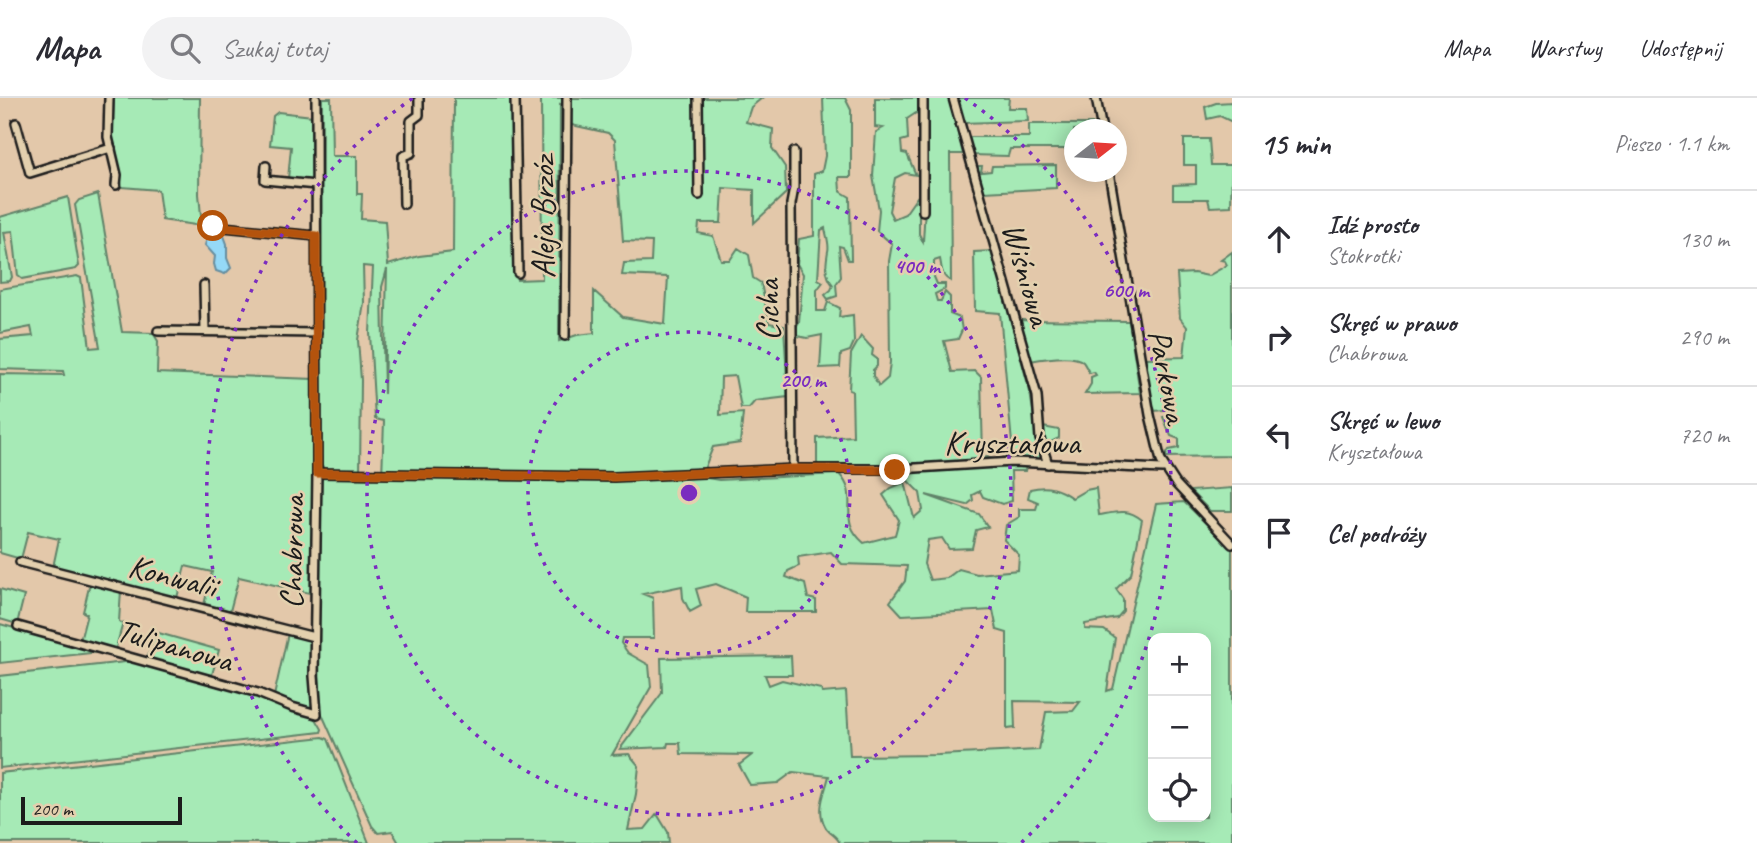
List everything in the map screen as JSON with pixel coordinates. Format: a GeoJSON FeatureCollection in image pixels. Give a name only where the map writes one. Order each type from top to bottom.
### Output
{"type":"FeatureCollection","features":[{"type":"Feature","properties":{"kind":"street"},"geometry":{"type":"LineString","coordinates":[[109,98],[108,137],[117,175],[116,185]]}},
{"type":"Feature","properties":{"kind":"street","name":"Chabrowa"},"geometry":{"type":"LineString","coordinates":[[316,98],[317,473],[314,637],[317,714]]}},
{"type":"Feature","properties":{"kind":"street"},"geometry":{"type":"LineString","coordinates":[[404,204],[403,156],[411,153],[411,121],[419,116],[419,98]]}},
{"type":"Feature","properties":{"kind":"street"},"geometry":{"type":"LineString","coordinates":[[516,98],[518,273]]}},
{"type":"Feature","properties":{"kind":"street","name":"Aleja Brzóz"},"geometry":{"type":"LineString","coordinates":[[565,336],[567,98]]}},
{"type":"Feature","properties":{"kind":"street"},"geometry":{"type":"LineString","coordinates":[[698,98],[699,194]]}},
{"type":"Feature","properties":{"kind":"street"},"geometry":{"type":"LineString","coordinates":[[923,98],[923,211]]}},
{"type":"Feature","properties":{"kind":"street","name":"Wiśniowa"},"geometry":{"type":"LineString","coordinates":[[953,98],[1037,397],[1040,439],[1048,464]]}},
{"type":"Feature","properties":{"kind":"street"},"geometry":{"type":"LineString","coordinates":[[1096,98],[1100,119]]}},
{"type":"Feature","properties":{"kind":"street"},"geometry":{"type":"LineString","coordinates":[[16,123],[30,173],[111,148]]}},
{"type":"Feature","properties":{"kind":"street","name":"Cicha"},"geometry":{"type":"LineString","coordinates":[[793,469],[791,204],[794,152]]}},
{"type":"Feature","properties":{"kind":"street"},"geometry":{"type":"LineString","coordinates":[[266,166],[265,180],[316,185]]}},
{"type":"Feature","properties":{"kind":"street","name":"Parkowa"},"geometry":{"type":"LineString","coordinates":[[1111,182],[1150,415],[1163,466]]}},
{"type":"Feature","properties":{"kind":"street"},"geometry":{"type":"LineString","coordinates":[[204,229],[213,226],[316,236]]}},
{"type":"Feature","properties":{"kind":"street"},"geometry":{"type":"LineString","coordinates":[[204,285],[205,331]]}},
{"type":"Feature","properties":{"kind":"street"},"geometry":{"type":"LineString","coordinates":[[158,331],[317,333]]}},
{"type":"Feature","properties":{"kind":"street","name":"Kryształowa"},"geometry":{"type":"LineString","coordinates":[[317,473],[614,477],[793,469],[895,470],[1013,461],[1163,466]]}},
{"type":"Feature","properties":{"kind":"street"},"geometry":{"type":"LineString","coordinates":[[1163,466],[1175,484],[1232,544]]}},
{"type":"Feature","properties":{"kind":"street","name":"Konwalii"},"geometry":{"type":"LineString","coordinates":[[20,562],[314,637]]}},
{"type":"Feature","properties":{"kind":"street","name":"Tulipanowa"},"geometry":{"type":"LineString","coordinates":[[18,626],[258,693],[317,714]]}},
{"type":"Feature","properties":{"kind":"green space"},"geometry":{"type":"Polygon","coordinates":[[[114,98],[200,98],[199,194],[202,226],[162,220],[158,190],[122,187],[112,135],[114,98]]]}},
{"type":"Feature","properties":{"kind":"green space"},"geometry":{"type":"Polygon","coordinates":[[[322,98],[331,98],[332,156],[357,156],[357,194],[362,194],[361,219],[385,221],[388,265],[419,256],[453,252],[454,98],[513,98],[517,280],[542,279],[541,98],[762,98],[751,107],[746,122],[773,129],[772,148],[785,167],[786,193],[754,223],[754,190],[723,188],[721,223],[699,223],[698,233],[713,236],[721,260],[730,260],[738,248],[749,255],[753,278],[761,283],[769,323],[784,326],[788,397],[755,401],[749,408],[741,408],[735,376],[721,377],[720,415],[743,413],[740,443],[713,447],[701,477],[719,480],[839,474],[849,491],[851,525],[864,543],[895,535],[899,520],[883,495],[905,482],[914,518],[923,510],[920,493],[896,469],[862,464],[817,465],[817,438],[853,436],[852,391],[849,390],[851,354],[861,336],[873,349],[872,355],[877,359],[873,376],[879,386],[888,378],[889,261],[892,244],[877,231],[879,210],[873,176],[876,132],[883,128],[875,127],[875,98],[949,98],[963,154],[950,154],[951,281],[944,275],[940,259],[934,261],[934,277],[937,284],[945,284],[945,289],[935,294],[937,301],[941,301],[945,292],[950,297],[950,314],[960,318],[962,330],[958,339],[944,341],[952,372],[975,371],[981,377],[983,456],[998,460],[1013,454],[1000,313],[975,311],[974,252],[992,251],[1030,392],[1035,423],[1059,430],[1059,438],[1049,443],[1043,459],[1027,460],[1025,471],[1011,471],[1012,501],[1002,504],[983,497],[980,491],[972,495],[973,500],[967,505],[926,495],[979,514],[988,527],[976,530],[972,548],[949,549],[942,538],[928,540],[924,564],[930,580],[947,578],[959,569],[977,574],[1018,570],[1019,555],[1004,540],[1006,525],[1019,517],[1019,509],[1036,509],[1038,502],[1028,498],[1030,489],[1052,488],[1072,498],[1096,488],[1099,515],[1127,512],[1142,520],[1131,574],[1116,589],[1123,599],[1123,611],[1117,618],[1085,624],[1085,629],[1104,630],[1115,638],[1107,691],[1113,689],[1156,504],[1184,502],[1222,539],[1232,539],[1232,843],[840,843],[822,820],[822,801],[829,776],[793,772],[778,783],[750,785],[739,765],[752,755],[681,754],[680,743],[668,743],[667,747],[620,749],[662,693],[661,658],[791,656],[792,675],[765,675],[769,685],[782,680],[821,689],[822,693],[846,691],[850,756],[1039,750],[1046,712],[1073,711],[1080,702],[1014,701],[1015,728],[1007,729],[1007,633],[997,630],[993,610],[902,615],[890,602],[905,581],[907,566],[842,564],[831,552],[798,557],[799,566],[788,571],[786,577],[805,584],[808,598],[816,600],[816,612],[745,612],[746,597],[716,584],[696,589],[701,606],[690,612],[683,598],[682,586],[643,594],[653,598],[654,638],[622,638],[621,643],[628,653],[649,665],[651,687],[612,755],[629,754],[639,766],[628,830],[645,829],[657,814],[668,832],[669,843],[399,843],[392,831],[378,833],[372,826],[321,712],[318,641],[319,478],[331,475],[331,470],[324,469],[320,461],[322,98]],[[560,104],[559,341],[594,333],[594,291],[623,317],[665,324],[668,277],[622,275],[624,263],[651,262],[652,242],[623,241],[615,140],[608,133],[567,124],[566,106],[560,104]],[[916,113],[907,119],[908,139],[901,141],[902,153],[907,154],[916,175],[905,173],[895,178],[889,211],[893,219],[905,214],[917,197],[919,234],[923,242],[926,190],[924,115],[916,113]],[[363,266],[364,303],[358,340],[361,380],[360,476],[382,477],[384,421],[375,419],[370,333],[373,267],[363,266]],[[387,269],[382,287],[384,394],[387,269]]]}},
{"type":"Feature","properties":{"kind":"green space"},"geometry":{"type":"Polygon","coordinates":[[[823,98],[845,98],[851,110],[851,177],[839,177],[840,191],[850,197],[851,260],[848,260],[843,247],[839,246],[841,277],[836,284],[837,296],[828,299],[825,295],[833,285],[827,273],[829,246],[825,228],[821,230],[818,279],[823,282],[817,290],[817,311],[825,311],[828,302],[840,308],[839,317],[853,315],[854,342],[850,351],[841,354],[840,367],[820,368],[822,335],[807,338],[797,336],[796,327],[799,322],[803,274],[797,264],[799,239],[814,236],[814,174],[822,171],[825,156],[823,98]]]}},
{"type":"Feature","properties":{"kind":"green space"},"geometry":{"type":"Polygon","coordinates":[[[955,98],[1009,98],[1008,108],[1027,108],[1028,121],[961,123],[955,98]]]}},
{"type":"Feature","properties":{"kind":"green space"},"geometry":{"type":"Polygon","coordinates":[[[1232,102],[1232,122],[1220,116],[1207,119],[1205,107],[1232,102]]]}},
{"type":"Feature","properties":{"kind":"green space"},"geometry":{"type":"Polygon","coordinates":[[[278,112],[312,116],[312,182],[288,179],[291,147],[270,145],[273,116],[278,112]]]}},
{"type":"Feature","properties":{"kind":"green space"},"geometry":{"type":"Polygon","coordinates":[[[1029,124],[1064,124],[1064,149],[1010,149],[1008,156],[971,155],[966,137],[1029,137],[1029,124]]]}},
{"type":"Feature","properties":{"kind":"green space"},"geometry":{"type":"Polygon","coordinates":[[[1184,139],[1209,139],[1211,165],[1232,165],[1231,206],[1210,207],[1208,199],[1173,199],[1173,185],[1196,184],[1196,165],[1184,165],[1184,139]]]}},
{"type":"Feature","properties":{"kind":"green space"},"geometry":{"type":"Polygon","coordinates":[[[1056,165],[1056,188],[984,192],[980,189],[974,166],[982,166],[981,172],[991,171],[992,166],[1056,165]]]}},
{"type":"Feature","properties":{"kind":"green space"},"geometry":{"type":"Polygon","coordinates":[[[98,194],[122,332],[153,333],[158,341],[157,373],[315,379],[314,594],[239,577],[230,611],[204,605],[212,572],[185,566],[177,598],[53,567],[59,539],[28,532],[21,559],[0,553],[0,374],[64,375],[63,371],[0,369],[0,339],[33,336],[31,327],[0,333],[0,289],[77,276],[81,278],[90,348],[100,347],[75,205],[79,200],[98,194]]]}},
{"type":"Feature","properties":{"kind":"green space"},"geometry":{"type":"Polygon","coordinates":[[[68,197],[79,266],[76,269],[22,279],[18,276],[13,231],[4,232],[12,277],[10,281],[0,282],[0,217],[68,197]]]}},
{"type":"Feature","properties":{"kind":"green space"},"geometry":{"type":"Polygon","coordinates":[[[1232,252],[1232,456],[1165,457],[1169,450],[1179,448],[1179,439],[1171,436],[1163,417],[1170,416],[1172,409],[1155,411],[1149,391],[1145,358],[1184,357],[1187,327],[1180,318],[1177,274],[1208,276],[1227,265],[1221,260],[1232,252]]]}},
{"type":"Feature","properties":{"kind":"green space"},"geometry":{"type":"Polygon","coordinates":[[[1019,320],[1129,321],[1140,393],[1085,394],[1091,384],[1091,377],[1096,375],[1094,372],[1089,373],[1079,359],[1057,357],[1030,361],[1019,320]]]}},
{"type":"Feature","properties":{"kind":"green space"},"geometry":{"type":"Polygon","coordinates":[[[1232,488],[1232,511],[1210,511],[1190,491],[1232,488]]]}},
{"type":"Feature","properties":{"kind":"green space"},"geometry":{"type":"Polygon","coordinates":[[[90,583],[121,590],[119,622],[123,623],[115,651],[80,641],[87,614],[83,612],[90,583]]]}},
{"type":"Feature","properties":{"kind":"green space"},"geometry":{"type":"Polygon","coordinates":[[[0,589],[24,596],[17,624],[0,619],[0,589]]]}},
{"type":"Feature","properties":{"kind":"green space"},"geometry":{"type":"Polygon","coordinates":[[[0,624],[100,652],[0,663],[0,624]]]}},
{"type":"Feature","properties":{"kind":"green space"},"geometry":{"type":"Polygon","coordinates":[[[155,632],[219,650],[211,678],[147,660],[155,632]]]}},
{"type":"Feature","properties":{"kind":"green space"},"geometry":{"type":"Polygon","coordinates":[[[288,633],[308,638],[311,643],[314,707],[311,710],[274,696],[288,633]]]}},
{"type":"Feature","properties":{"kind":"green space"},"geometry":{"type":"Polygon","coordinates":[[[134,661],[267,699],[315,717],[321,732],[0,768],[0,676],[134,661]]]}},
{"type":"Feature","properties":{"kind":"green space"},"geometry":{"type":"Polygon","coordinates":[[[323,737],[328,739],[369,843],[0,843],[0,773],[323,737]]]}},
{"type":"Feature","properties":{"kind":"water"},"geometry":{"type":"Polygon","coordinates":[[[216,230],[223,233],[227,244],[227,258],[231,268],[225,274],[216,271],[215,256],[205,245],[209,232],[216,230]]]}},
{"type":"Feature","properties":{"kind":"route"},"geometry":{"type":"LineString","coordinates":[[213,226],[316,236],[317,473],[614,477],[793,469],[895,470]]}}]}
